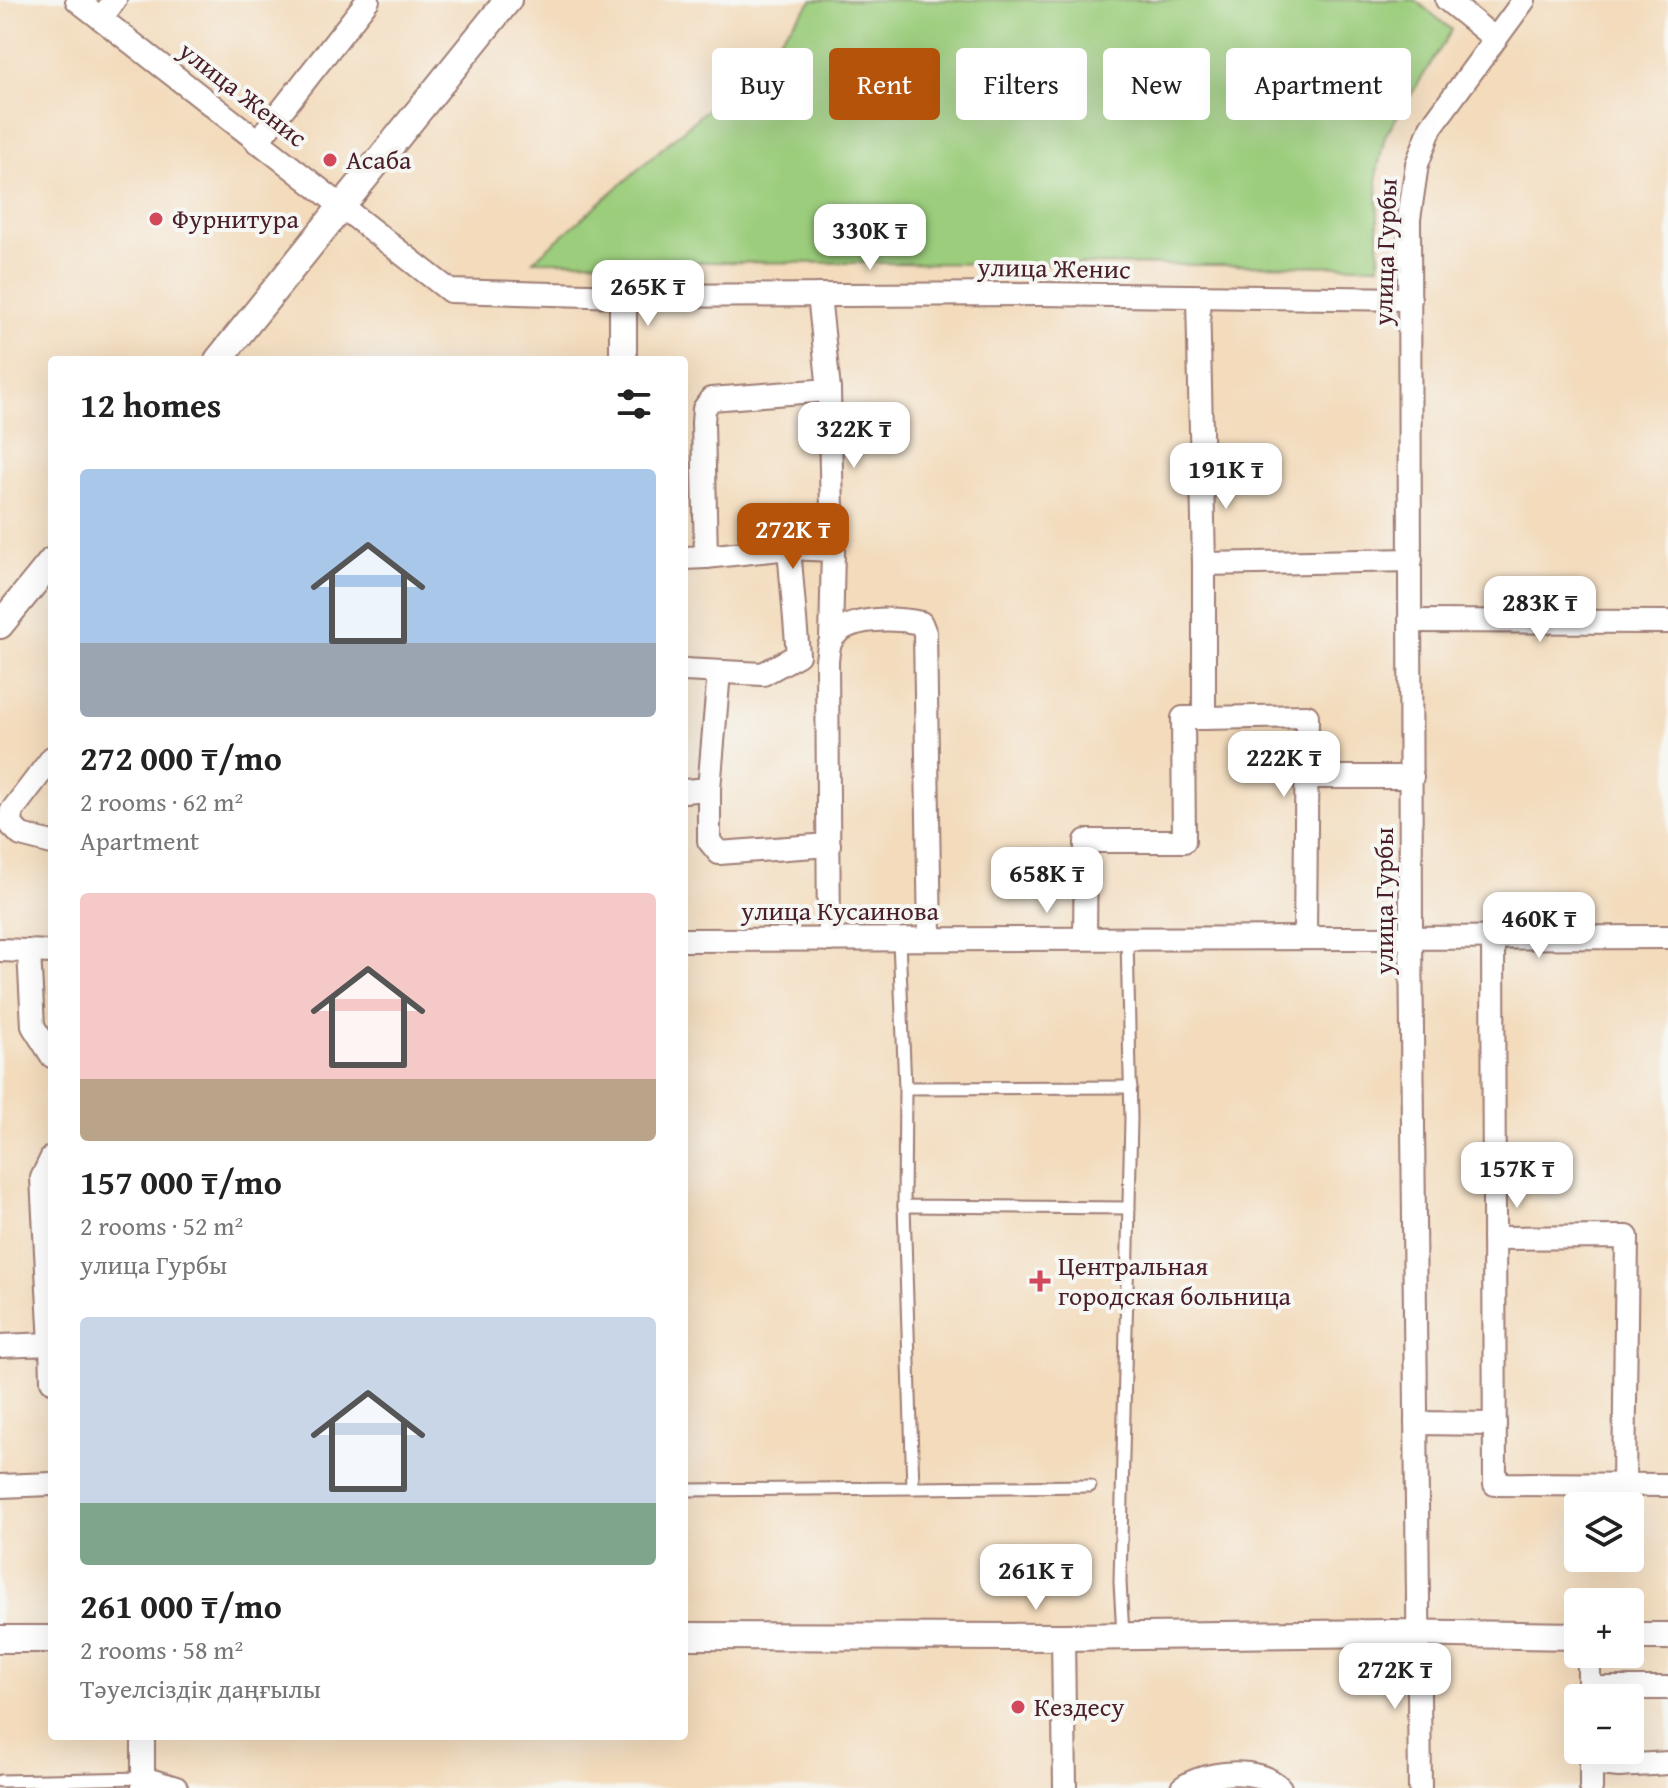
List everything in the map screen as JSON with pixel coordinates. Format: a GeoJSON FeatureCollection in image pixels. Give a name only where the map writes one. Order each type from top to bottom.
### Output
{"type":"FeatureCollection","features":[{"type":"Feature","properties":{"kind":"street","name":"улица Женис"},"geometry":{"type":"LineString","coordinates":[[77,0],[450,291],[623,296],[1410,299]]}},
{"type":"Feature","properties":{"kind":"street"},"geometry":{"type":"LineString","coordinates":[[101,18],[115,0]]}},
{"type":"Feature","properties":{"kind":"street"},"geometry":{"type":"LineString","coordinates":[[257,142],[368,0]]}},
{"type":"Feature","properties":{"kind":"street"},"geometry":{"type":"LineString","coordinates":[[221,356],[508,0]]}},
{"type":"Feature","properties":{"kind":"street"},"geometry":{"type":"LineString","coordinates":[[1447,0],[1494,38]]}},
{"type":"Feature","properties":{"kind":"street","name":"улица Гурбы"},"geometry":{"type":"LineString","coordinates":[[1420,1788],[1411,936],[1409,219],[1417,164],[1431,127],[1524,0]]}},
{"type":"Feature","properties":{"kind":"street"},"geometry":{"type":"LineString","coordinates":[[819,295],[829,390],[833,550],[831,641],[827,660],[829,940]]}},
{"type":"Feature","properties":{"kind":"street"},"geometry":{"type":"LineString","coordinates":[[623,296],[623,356]]}},
{"type":"Feature","properties":{"kind":"street"},"geometry":{"type":"LineString","coordinates":[[1198,298],[1204,718]]}},
{"type":"Feature","properties":{"kind":"street"},"geometry":{"type":"LineString","coordinates":[[829,390],[711,399],[704,409],[695,557],[789,548],[833,550]]}},
{"type":"Feature","properties":{"kind":"street"},"geometry":{"type":"LineString","coordinates":[[688,670],[763,674],[798,655],[789,548]]}},
{"type":"Feature","properties":{"kind":"street"},"geometry":{"type":"LineString","coordinates":[[1204,564],[1411,560]]}},
{"type":"Feature","properties":{"kind":"street"},"geometry":{"type":"LineString","coordinates":[[0,625],[48,566]]}},
{"type":"Feature","properties":{"kind":"street"},"geometry":{"type":"LineString","coordinates":[[1412,621],[1668,622]]}},
{"type":"Feature","properties":{"kind":"street"},"geometry":{"type":"LineString","coordinates":[[831,641],[843,628],[862,622],[921,623],[926,651],[930,939]]}},
{"type":"Feature","properties":{"kind":"street"},"geometry":{"type":"LineString","coordinates":[[719,672],[709,789],[709,841],[719,853],[829,845]]}},
{"type":"Feature","properties":{"kind":"street"},"geometry":{"type":"LineString","coordinates":[[1085,938],[1086,841],[1184,841],[1183,718],[1307,716],[1305,936]]}},
{"type":"Feature","properties":{"kind":"street"},"geometry":{"type":"LineString","coordinates":[[48,763],[11,812],[12,826],[21,835],[48,842]]}},
{"type":"Feature","properties":{"kind":"street"},"geometry":{"type":"LineString","coordinates":[[1307,777],[1412,777]]}},
{"type":"Feature","properties":{"kind":"street"},"geometry":{"type":"LineString","coordinates":[[688,791],[709,789]]}},
{"type":"Feature","properties":{"kind":"street"},"geometry":{"type":"LineString","coordinates":[[1493,937],[1495,1484],[1668,1485]]}},
{"type":"Feature","properties":{"kind":"street","name":"улица Кусаинова"},"geometry":{"type":"LineString","coordinates":[[688,940],[1668,937]]}},
{"type":"Feature","properties":{"kind":"street"},"geometry":{"type":"LineString","coordinates":[[0,950],[48,952]]}},
{"type":"Feature","properties":{"kind":"street"},"geometry":{"type":"LineString","coordinates":[[29,952],[33,1026],[48,1050]]}},
{"type":"Feature","properties":{"kind":"street"},"geometry":{"type":"LineString","coordinates":[[48,1165],[42,1178],[48,1289]]}},
{"type":"Feature","properties":{"kind":"street"},"geometry":{"type":"LineString","coordinates":[[1494,1238],[1627,1237],[1624,1485]]}},
{"type":"Feature","properties":{"kind":"street"},"geometry":{"type":"LineString","coordinates":[[0,1346],[48,1344]]}},
{"type":"Feature","properties":{"kind":"street"},"geometry":{"type":"LineString","coordinates":[[1416,1423],[1495,1424]]}},
{"type":"Feature","properties":{"kind":"street"},"geometry":{"type":"LineString","coordinates":[[0,1486],[48,1484]]}},
{"type":"Feature","properties":{"kind":"street"},"geometry":{"type":"LineString","coordinates":[[688,1636],[1564,1636]]}},
{"type":"Feature","properties":{"kind":"street"},"geometry":{"type":"LineString","coordinates":[[1644,1636],[1668,1636]]}},
{"type":"Feature","properties":{"kind":"street"},"geometry":{"type":"LineString","coordinates":[[1063,1637],[1065,1788]]}},
{"type":"Feature","properties":{"kind":"street"},"geometry":{"type":"LineString","coordinates":[[0,1639],[48,1639]]}},
{"type":"Feature","properties":{"kind":"street"},"geometry":{"type":"LineString","coordinates":[[1644,1690],[1668,1688]]}},
{"type":"Feature","properties":{"kind":"street"},"geometry":{"type":"LineString","coordinates":[[143,1740],[143,1783],[176,1788]]}},
{"type":"Feature","properties":{"kind":"street"},"geometry":{"type":"LineString","coordinates":[[1613,1764],[1668,1763]]}},
{"type":"Feature","properties":{"kind":"street"},"geometry":{"type":"LineString","coordinates":[[1591,1764],[1591,1788]]}},
{"type":"Feature","properties":{"kind":"street"},"geometry":{"type":"LineString","coordinates":[[1182,1788],[1195,1779],[1259,1775],[1280,1788]]}},
{"type":"Feature","properties":{"kind":"lane"},"geometry":{"type":"LineString","coordinates":[[1123,1635],[1120,1582],[1131,1087],[1127,938]]}},
{"type":"Feature","properties":{"kind":"lane"},"geometry":{"type":"LineString","coordinates":[[899,940],[913,1488]]}},
{"type":"Feature","properties":{"kind":"lane"},"geometry":{"type":"LineString","coordinates":[[905,1088],[1131,1087]]}},
{"type":"Feature","properties":{"kind":"lane"},"geometry":{"type":"LineString","coordinates":[[904,1206],[1129,1208]]}},
{"type":"Feature","properties":{"kind":"lane"},"geometry":{"type":"LineString","coordinates":[[688,1490],[1090,1486]]}},
{"type":"Feature","properties":{"kind":"lane"},"geometry":{"type":"LineString","coordinates":[[0,1781],[143,1783]]}},
{"type":"Feature","properties":{"kind":"green space"},"geometry":{"type":"Polygon","coordinates":[[[813,0],[1415,0],[1452,30],[1411,95],[1411,48],[1226,48],[1226,120],[1395,120],[1385,136],[1377,172],[1379,266],[533,261],[712,105],[712,120],[813,120],[813,48],[771,48],[813,0]]]}},
{"type":"Feature","properties":{"kind":"place","name":"Асаба"},"geometry":{"type":"Point","coordinates":[330,160]}},
{"type":"Feature","properties":{"kind":"place","name":"Фурнитура"},"geometry":{"type":"Point","coordinates":[156,219]}},
{"type":"Feature","properties":{"kind":"place","name":"Центральная городская больница"},"geometry":{"type":"Point","coordinates":[1040,1281]}},
{"type":"Feature","properties":{"kind":"place","name":"Кездесу"},"geometry":{"type":"Point","coordinates":[1018,1707]}}]}
